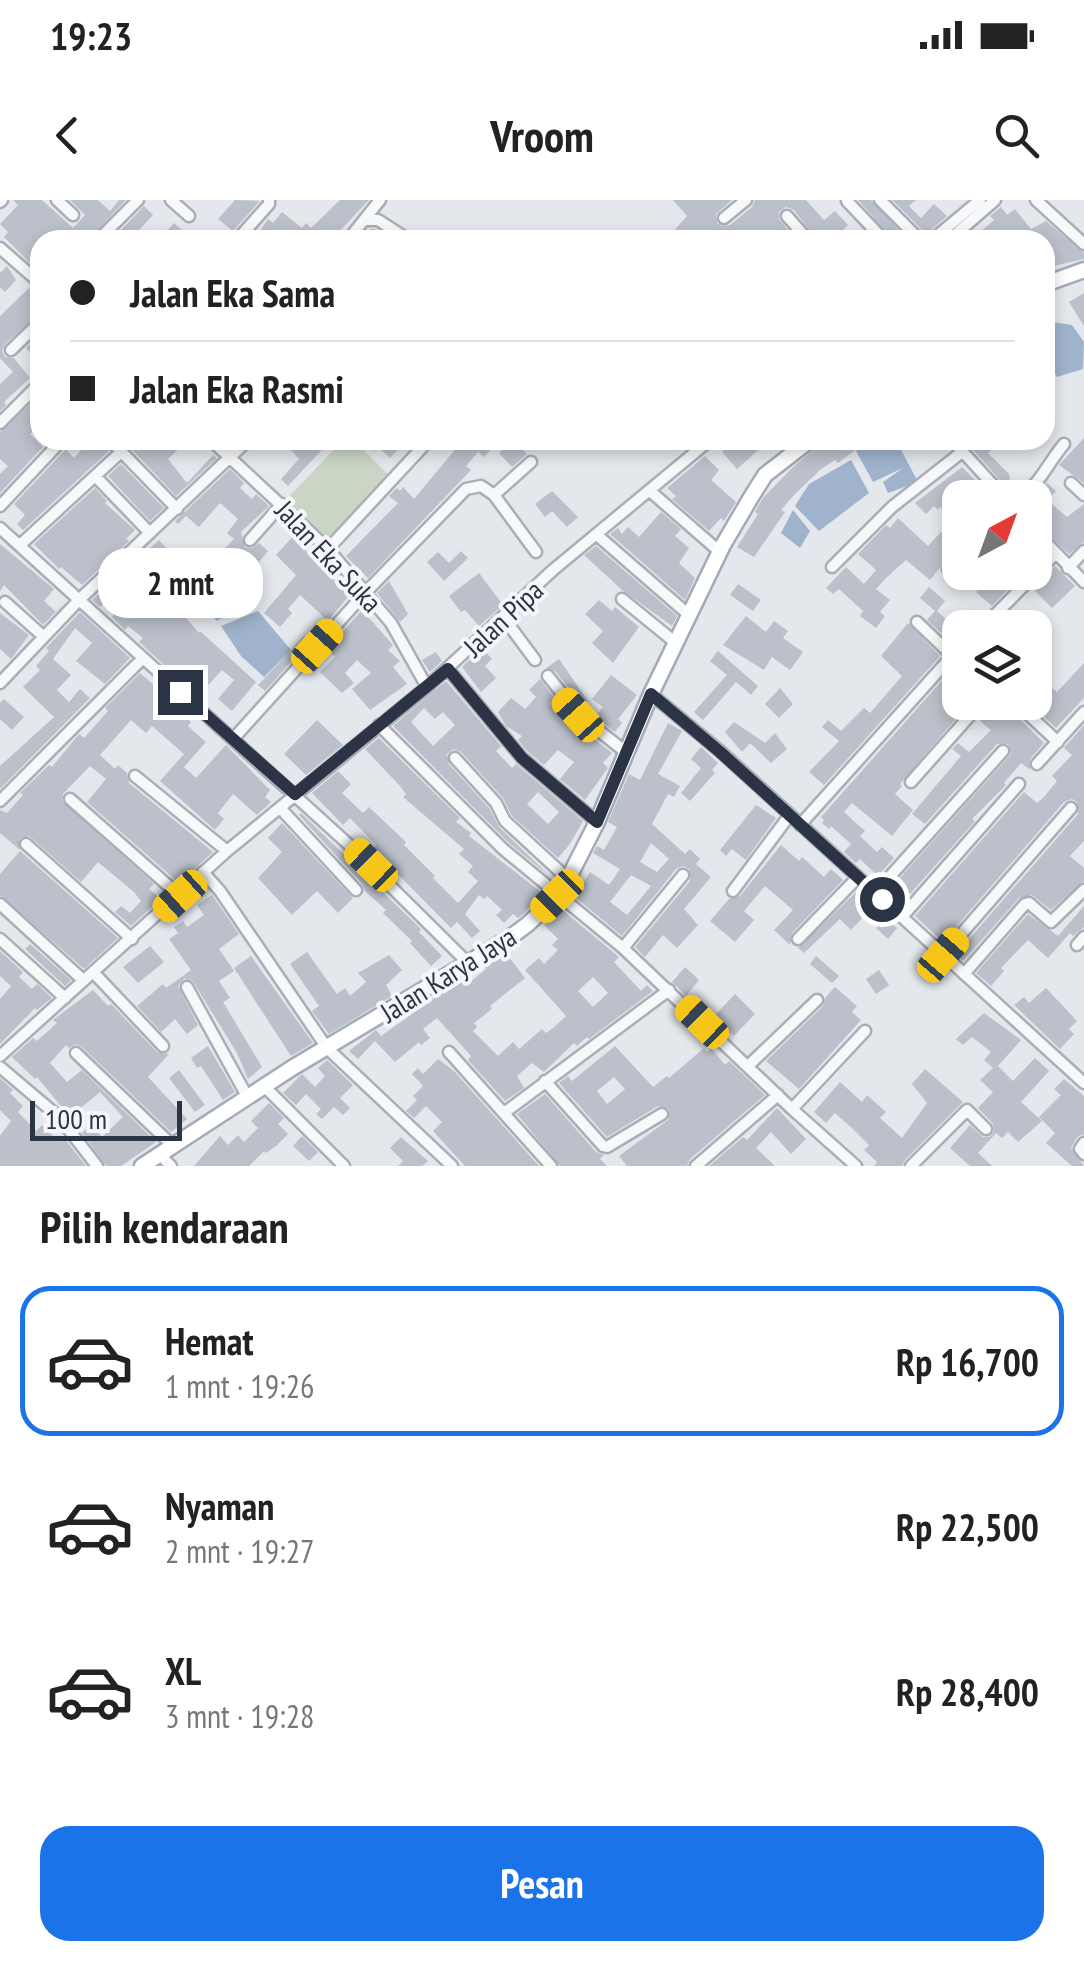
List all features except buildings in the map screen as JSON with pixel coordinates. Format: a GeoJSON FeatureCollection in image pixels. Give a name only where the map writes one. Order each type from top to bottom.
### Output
{"type":"FeatureCollection","features":[{"type":"Feature","properties":{"kind":"main road"},"geometry":{"type":"LineString","coordinates":[[1055,280],[1084,270]]}},
{"type":"Feature","properties":{"kind":"main road","name":"Jalan Karya Jaya"},"geometry":{"type":"LineString","coordinates":[[142,1166],[528,924],[557,896],[597,822],[651,694],[720,552],[765,475],[797,450]]}},
{"type":"Feature","properties":{"kind":"street"},"geometry":{"type":"LineString","coordinates":[[57,200],[73,215]]}},
{"type":"Feature","properties":{"kind":"street"},"geometry":{"type":"LineString","coordinates":[[108,230],[138,200]]}},
{"type":"Feature","properties":{"kind":"street"},"geometry":{"type":"LineString","coordinates":[[171,200],[189,216]]}},
{"type":"Feature","properties":{"kind":"street"},"geometry":{"type":"LineString","coordinates":[[245,230],[270,204],[269,200]]}},
{"type":"Feature","properties":{"kind":"street"},"geometry":{"type":"LineString","coordinates":[[358,230],[380,200]]}},
{"type":"Feature","properties":{"kind":"street"},"geometry":{"type":"LineString","coordinates":[[724,218],[746,200]]}},
{"type":"Feature","properties":{"kind":"street"},"geometry":{"type":"LineString","coordinates":[[880,200],[910,230]]}},
{"type":"Feature","properties":{"kind":"street"},"geometry":{"type":"LineString","coordinates":[[956,230],[980,200]]}},
{"type":"Feature","properties":{"kind":"street"},"geometry":{"type":"LineString","coordinates":[[949,230],[995,200]]}},
{"type":"Feature","properties":{"kind":"street"},"geometry":{"type":"LineString","coordinates":[[1036,200],[1084,244]]}},
{"type":"Feature","properties":{"kind":"street"},"geometry":{"type":"LineString","coordinates":[[848,201],[875,230]]}},
{"type":"Feature","properties":{"kind":"street"},"geometry":{"type":"LineString","coordinates":[[787,216],[799,230]]}},
{"type":"Feature","properties":{"kind":"street"},"geometry":{"type":"LineString","coordinates":[[367,220],[378,220],[394,230]]}},
{"type":"Feature","properties":{"kind":"street"},"geometry":{"type":"LineString","coordinates":[[0,248],[30,274]]}},
{"type":"Feature","properties":{"kind":"street"},"geometry":{"type":"LineString","coordinates":[[0,340],[12,352],[30,333]]}},
{"type":"Feature","properties":{"kind":"street"},"geometry":{"type":"LineString","coordinates":[[0,423],[30,393]]}},
{"type":"Feature","properties":{"kind":"street"},"geometry":{"type":"LineString","coordinates":[[1038,480],[1064,444]]}},
{"type":"Feature","properties":{"kind":"street"},"geometry":{"type":"LineString","coordinates":[[0,506],[53,450]]}},
{"type":"Feature","properties":{"kind":"street","name":"Jalan Eka Suka"},"geometry":{"type":"LineString","coordinates":[[222,450],[328,549],[402,637],[427,687]]}},
{"type":"Feature","properties":{"kind":"street"},"geometry":{"type":"LineString","coordinates":[[1,680],[237,450]]}},
{"type":"Feature","properties":{"kind":"street"},"geometry":{"type":"LineString","coordinates":[[328,549],[420,450]]}},
{"type":"Feature","properties":{"kind":"street","name":"Jalan Pipa"},"geometry":{"type":"LineString","coordinates":[[0,1056],[227,851],[427,687],[596,535],[698,450]]}},
{"type":"Feature","properties":{"kind":"street"},"geometry":{"type":"LineString","coordinates":[[832,567],[951,450]]}},
{"type":"Feature","properties":{"kind":"street"},"geometry":{"type":"LineString","coordinates":[[962,450],[989,480]]}},
{"type":"Feature","properties":{"kind":"street"},"geometry":{"type":"LineString","coordinates":[[20,545],[121,452],[177,509]]}},
{"type":"Feature","properties":{"kind":"street"},"geometry":{"type":"LineString","coordinates":[[494,495],[531,462]]}},
{"type":"Feature","properties":{"kind":"street"},"geometry":{"type":"LineString","coordinates":[[96,477],[150,533]]}},
{"type":"Feature","properties":{"kind":"street"},"geometry":{"type":"LineString","coordinates":[[1070,483],[1084,495]]}},
{"type":"Feature","properties":{"kind":"street"},"geometry":{"type":"LineString","coordinates":[[234,738],[466,488],[481,486],[494,495],[536,552]]}},
{"type":"Feature","properties":{"kind":"street"},"geometry":{"type":"LineString","coordinates":[[650,491],[720,552]]}},
{"type":"Feature","properties":{"kind":"street"},"geometry":{"type":"LineString","coordinates":[[250,540],[282,504]]}},
{"type":"Feature","properties":{"kind":"street"},"geometry":{"type":"LineString","coordinates":[[0,528],[295,794],[467,962]]}},
{"type":"Feature","properties":{"kind":"street"},"geometry":{"type":"LineString","coordinates":[[596,535],[689,615]]}},
{"type":"Feature","properties":{"kind":"street"},"geometry":{"type":"LineString","coordinates":[[1068,568],[1084,550]]}},
{"type":"Feature","properties":{"kind":"street"},"geometry":{"type":"LineString","coordinates":[[1052,551],[1084,582]]}},
{"type":"Feature","properties":{"kind":"street"},"geometry":{"type":"LineString","coordinates":[[1000,610],[1055,554]]}},
{"type":"Feature","properties":{"kind":"street"},"geometry":{"type":"LineString","coordinates":[[622,600],[676,643]]}},
{"type":"Feature","properties":{"kind":"street"},"geometry":{"type":"LineString","coordinates":[[4,602],[44,637]]}},
{"type":"Feature","properties":{"kind":"street"},"geometry":{"type":"LineString","coordinates":[[504,617],[535,660]]}},
{"type":"Feature","properties":{"kind":"street"},"geometry":{"type":"LineString","coordinates":[[917,622],[942,643]]}},
{"type":"Feature","properties":{"kind":"street"},"geometry":{"type":"LineString","coordinates":[[0,801],[142,659]]}},
{"type":"Feature","properties":{"kind":"street"},"geometry":{"type":"LineString","coordinates":[[448,669],[522,758],[597,822]]}},
{"type":"Feature","properties":{"kind":"street"},"geometry":{"type":"LineString","coordinates":[[800,825],[942,671]]}},
{"type":"Feature","properties":{"kind":"street"},"geometry":{"type":"LineString","coordinates":[[548,676],[578,715],[627,753]]}},
{"type":"Feature","properties":{"kind":"street"},"geometry":{"type":"LineString","coordinates":[[651,694],[1084,1083]]}},
{"type":"Feature","properties":{"kind":"street"},"geometry":{"type":"LineString","coordinates":[[1037,764],[1084,712]]}},
{"type":"Feature","properties":{"kind":"street"},"geometry":{"type":"LineString","coordinates":[[912,782],[966,720]]}},
{"type":"Feature","properties":{"kind":"street"},"geometry":{"type":"LineString","coordinates":[[1034,720],[1058,742]]}},
{"type":"Feature","properties":{"kind":"street"},"geometry":{"type":"LineString","coordinates":[[379,725],[503,849],[623,948],[856,1166]]}},
{"type":"Feature","properties":{"kind":"street"},"geometry":{"type":"LineString","coordinates":[[875,894],[1003,750]]}},
{"type":"Feature","properties":{"kind":"street"},"geometry":{"type":"LineString","coordinates":[[455,758],[496,803],[505,821],[568,879]]}},
{"type":"Feature","properties":{"kind":"street"},"geometry":{"type":"LineString","coordinates":[[136,776],[227,851]]}},
{"type":"Feature","properties":{"kind":"street"},"geometry":{"type":"LineString","coordinates":[[902,917],[1019,784]]}},
{"type":"Feature","properties":{"kind":"street"},"geometry":{"type":"LineString","coordinates":[[70,799],[180,896]]}},
{"type":"Feature","properties":{"kind":"street"},"geometry":{"type":"LineString","coordinates":[[943,955],[1071,808]]}},
{"type":"Feature","properties":{"kind":"street"},"geometry":{"type":"LineString","coordinates":[[281,809],[356,890]]}},
{"type":"Feature","properties":{"kind":"street"},"geometry":{"type":"LineString","coordinates":[[732,891],[789,816]]}},
{"type":"Feature","properties":{"kind":"street"},"geometry":{"type":"LineString","coordinates":[[26,844],[132,939]]}},
{"type":"Feature","properties":{"kind":"street"},"geometry":{"type":"LineString","coordinates":[[203,872],[327,1048],[452,1166]]}},
{"type":"Feature","properties":{"kind":"street"},"geometry":{"type":"LineString","coordinates":[[623,948],[683,875]]}},
{"type":"Feature","properties":{"kind":"street"},"geometry":{"type":"LineString","coordinates":[[798,938],[858,877]]}},
{"type":"Feature","properties":{"kind":"street"},"geometry":{"type":"LineString","coordinates":[[964,974],[1024,904],[1029,903],[1052,922],[1084,890]]}},
{"type":"Feature","properties":{"kind":"street"},"geometry":{"type":"LineString","coordinates":[[0,904],[83,980]]}},
{"type":"Feature","properties":{"kind":"street"},"geometry":{"type":"LineString","coordinates":[[0,940],[65,998]]}},
{"type":"Feature","properties":{"kind":"street"},"geometry":{"type":"LineString","coordinates":[[93,972],[163,1046]]}},
{"type":"Feature","properties":{"kind":"street"},"geometry":{"type":"LineString","coordinates":[[186,986],[248,1098]]}},
{"type":"Feature","properties":{"kind":"street"},"geometry":{"type":"LineString","coordinates":[[504,1113],[669,990]]}},
{"type":"Feature","properties":{"kind":"street"},"geometry":{"type":"LineString","coordinates":[[748,1066],[816,1000]]}},
{"type":"Feature","properties":{"kind":"street"},"geometry":{"type":"LineString","coordinates":[[792,1109],[865,1031]]}},
{"type":"Feature","properties":{"kind":"street"},"geometry":{"type":"LineString","coordinates":[[449,1052],[551,1166]]}},
{"type":"Feature","properties":{"kind":"street"},"geometry":{"type":"LineString","coordinates":[[76,1053],[173,1146]]}},
{"type":"Feature","properties":{"kind":"street"},"geometry":{"type":"LineString","coordinates":[[0,1067],[58,1117],[97,1166]]}},
{"type":"Feature","properties":{"kind":"street"},"geometry":{"type":"LineString","coordinates":[[546,1081],[603,1146],[662,1114]]}},
{"type":"Feature","properties":{"kind":"street"},"geometry":{"type":"LineString","coordinates":[[265,1087],[344,1166]]}},
{"type":"Feature","properties":{"kind":"street"},"geometry":{"type":"LineString","coordinates":[[696,1166],[778,1095]]}},
{"type":"Feature","properties":{"kind":"street"},"geometry":{"type":"LineString","coordinates":[[911,1166],[966,1110],[986,1128]]}},
{"type":"Feature","properties":{"kind":"street"},"geometry":{"type":"LineString","coordinates":[[1084,1143],[1080,1149],[1084,1154]]}},
{"type":"Feature","properties":{"kind":"street"},"geometry":{"type":"LineString","coordinates":[[160,1154],[171,1166]]}},
{"type":"Feature","properties":{"kind":"green space"},"geometry":{"type":"Polygon","coordinates":[[[333,450],[363,450],[389,475],[324,543],[283,503],[333,450]]]}},
{"type":"Feature","properties":{"kind":"water"},"geometry":{"type":"Polygon","coordinates":[[[1055,322],[1072,325],[1084,342],[1083,369],[1057,377],[1055,322]]]}},
{"type":"Feature","properties":{"kind":"water"},"geometry":{"type":"Polygon","coordinates":[[[901,450],[918,482],[888,493],[883,482],[903,468],[873,482],[856,451],[901,450]]]}},
{"type":"Feature","properties":{"kind":"water"},"geometry":{"type":"Polygon","coordinates":[[[851,460],[869,493],[819,531],[795,506],[809,484],[851,460]]]}},
{"type":"Feature","properties":{"kind":"water"},"geometry":{"type":"Polygon","coordinates":[[[793,510],[810,531],[800,548],[781,533],[793,510]]]}},
{"type":"Feature","properties":{"kind":"water"},"geometry":{"type":"Polygon","coordinates":[[[230,584],[241,609],[216,621],[208,599],[230,584]]]}},
{"type":"Feature","properties":{"kind":"water"},"geometry":{"type":"Polygon","coordinates":[[[258,611],[291,650],[264,677],[241,656],[221,626],[258,611]]]}},
{"type":"Feature","properties":{"kind":"route"},"geometry":{"type":"LineString","coordinates":[[180,692],[295,794],[448,669],[522,758],[597,822],[651,694],[882,899]]}}]}
